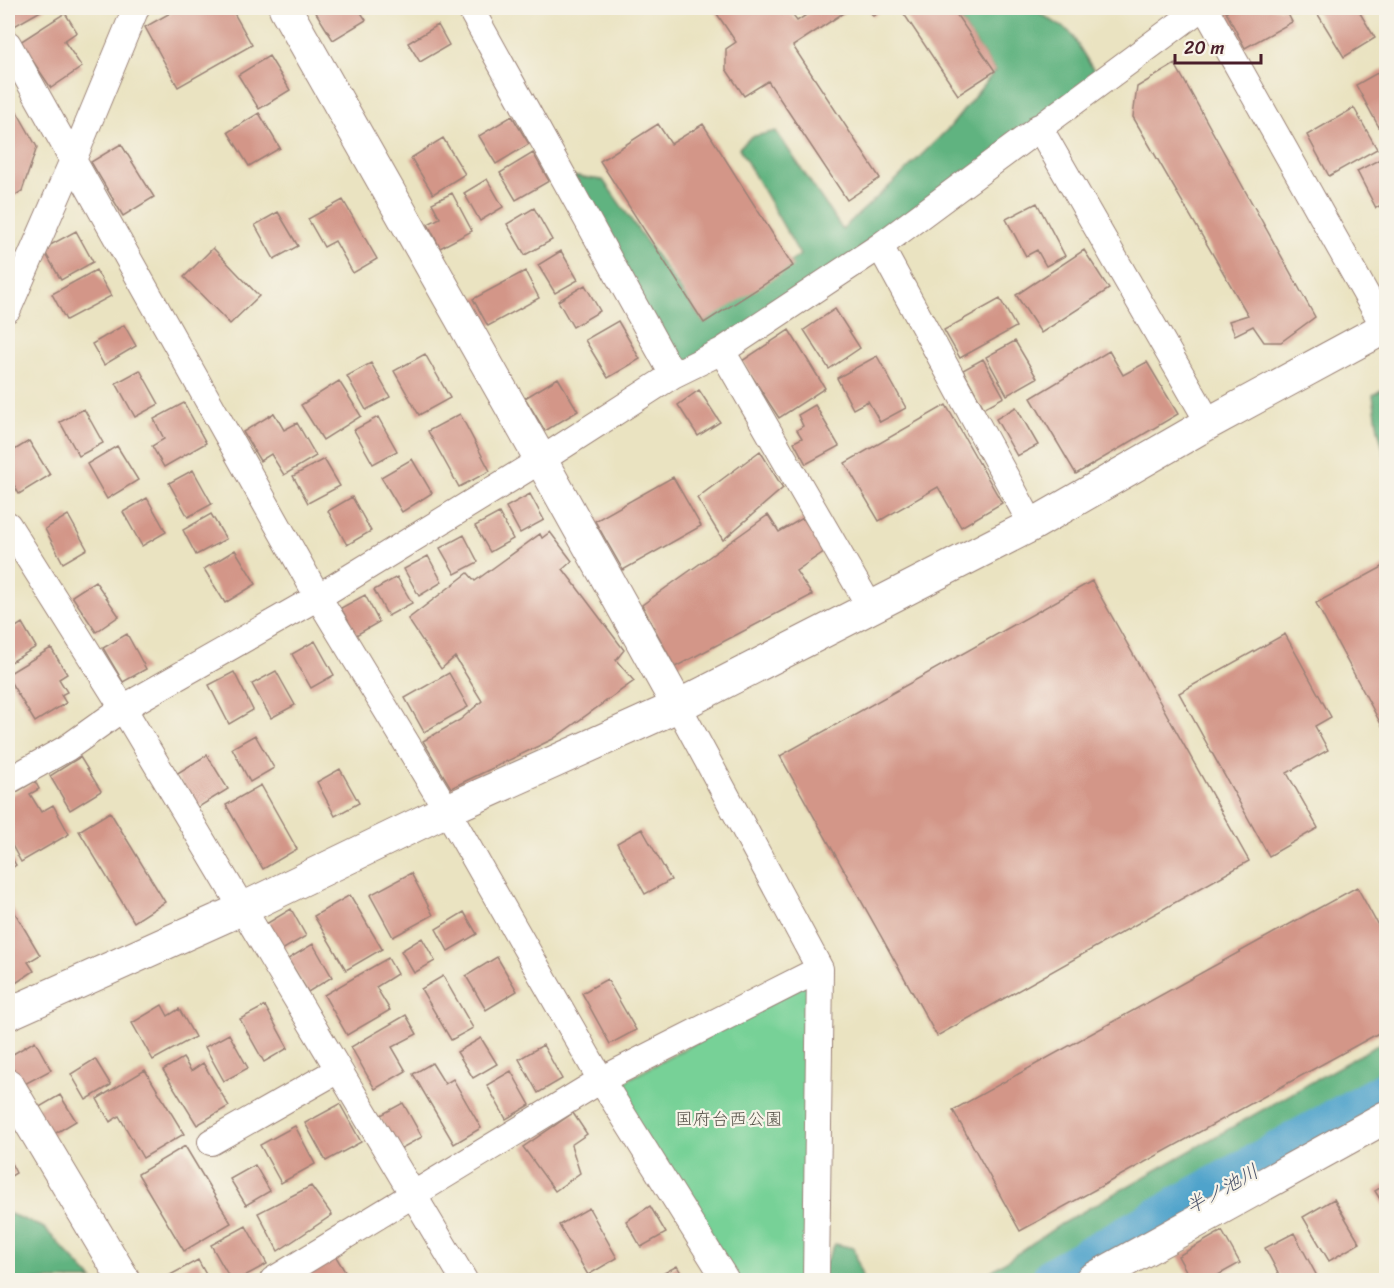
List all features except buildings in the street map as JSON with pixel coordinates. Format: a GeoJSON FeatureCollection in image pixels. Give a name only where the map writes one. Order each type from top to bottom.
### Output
{"type":"FeatureCollection","features":[{"type":"Feature","properties":{"kind":"street"},"geometry":{"type":"LineString","coordinates":[[8,309],[136,8]]}},
{"type":"Feature","properties":{"kind":"street"},"geometry":{"type":"LineString","coordinates":[[285,8],[678,706],[820,969],[816,1281]]}},
{"type":"Feature","properties":{"kind":"street"},"geometry":{"type":"LineString","coordinates":[[470,8],[673,375]]}},
{"type":"Feature","properties":{"kind":"street"},"geometry":{"type":"LineString","coordinates":[[8,781],[67,748],[123,708],[318,597],[541,460],[673,375],[722,351],[880,246],[1203,8],[1386,328],[1209,423],[1032,525],[678,706],[447,810],[244,908],[8,1014]]}},
{"type":"Feature","properties":{"kind":"street"},"geometry":{"type":"LineString","coordinates":[[8,44],[318,597],[447,810],[601,1080],[726,1281]]}},
{"type":"Feature","properties":{"kind":"street"},"geometry":{"type":"LineString","coordinates":[[1040,127],[1209,423]]}},
{"type":"Feature","properties":{"kind":"street"},"geometry":{"type":"LineString","coordinates":[[880,246],[1032,525]]}},
{"type":"Feature","properties":{"kind":"street"},"geometry":{"type":"LineString","coordinates":[[722,351],[870,607]]}},
{"type":"Feature","properties":{"kind":"street"},"geometry":{"type":"LineString","coordinates":[[8,525],[123,708],[244,908],[464,1281]]}},
{"type":"Feature","properties":{"kind":"street"},"geometry":{"type":"LineString","coordinates":[[273,1281],[601,1080],[820,969]]}},
{"type":"Feature","properties":{"kind":"street"},"geometry":{"type":"LineString","coordinates":[[211,1142],[338,1070]]}},
{"type":"Feature","properties":{"kind":"street"},"geometry":{"type":"LineString","coordinates":[[8,1085],[124,1281]]}},
{"type":"Feature","properties":{"kind":"street"},"geometry":{"type":"LineString","coordinates":[[1091,1281],[1386,1117]]}},
{"type":"Feature","properties":{"kind":"green space"},"geometry":{"type":"Polygon","coordinates":[[[957,8],[1032,8],[1070,32],[1101,82],[810,292],[677,367],[562,175],[603,180],[704,323],[800,255],[739,148],[751,137],[776,131],[842,229],[950,127],[995,71],[962,23],[957,8]]]}},
{"type":"Feature","properties":{"kind":"green space"},"geometry":{"type":"Polygon","coordinates":[[[1386,387],[1386,460],[1373,395],[1386,387]]]}},
{"type":"Feature","properties":{"kind":"green space","name":"国府台西公園"},"geometry":{"type":"Polygon","coordinates":[[[804,984],[814,989],[810,1280],[730,1280],[618,1098],[627,1080],[804,984]]]}},
{"type":"Feature","properties":{"kind":"green space"},"geometry":{"type":"Polygon","coordinates":[[[1386,1040],[1386,1117],[1093,1280],[978,1280],[1061,1224],[1386,1040]]]}},
{"type":"Feature","properties":{"kind":"green space"},"geometry":{"type":"Polygon","coordinates":[[[8,1213],[44,1228],[93,1280],[8,1280],[8,1213]]]}},
{"type":"Feature","properties":{"kind":"green space"},"geometry":{"type":"Polygon","coordinates":[[[835,1244],[854,1248],[863,1280],[816,1280],[835,1244]]]}},
{"type":"Feature","properties":{"kind":"waterway","name":"半ノ池川"},"geometry":{"type":"LineString","coordinates":[[1057,1280],[1386,1097]]}}]}
